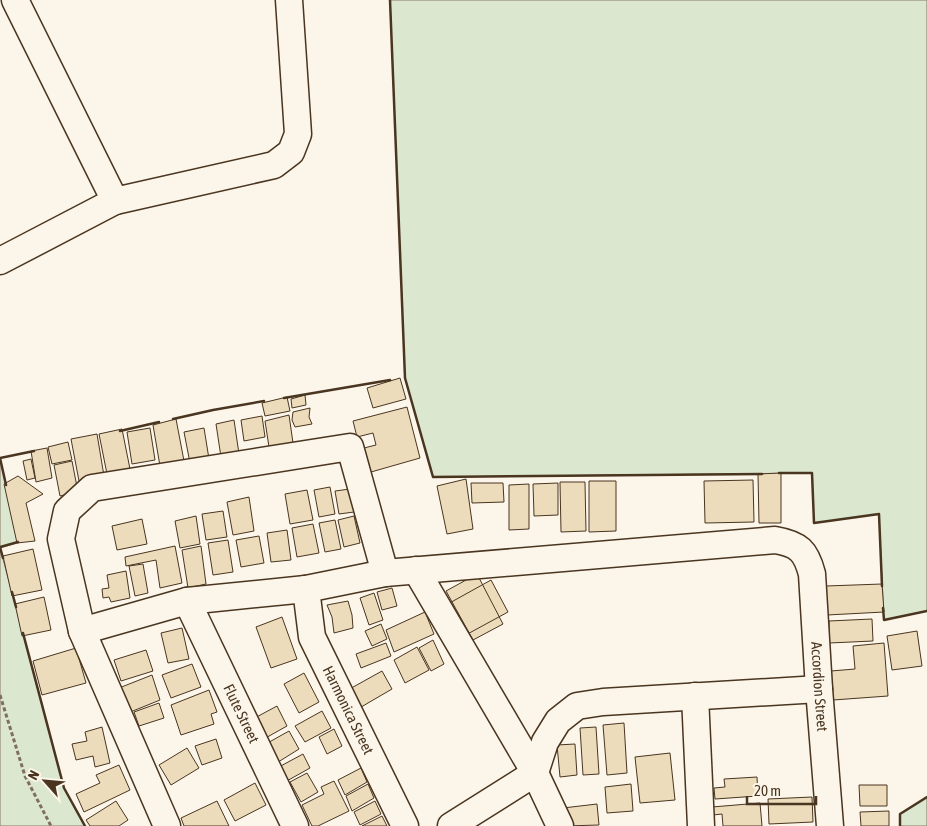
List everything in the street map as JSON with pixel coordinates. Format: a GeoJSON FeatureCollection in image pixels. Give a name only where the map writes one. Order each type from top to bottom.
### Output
{"type":"FeatureCollection","features":[{"type":"Feature","properties":{"kind":"street"},"geometry":{"type":"LineString","coordinates":[[16,0],[115,201]]}},
{"type":"Feature","properties":{"kind":"street"},"geometry":{"type":"LineString","coordinates":[[0,261],[115,201],[274,165],[291,152],[298,134],[289,0]]}},
{"type":"Feature","properties":{"kind":"street"},"geometry":{"type":"LineString","coordinates":[[167,826],[82,631],[62,539],[67,511],[92,488],[350,447],[385,573]]}},
{"type":"Feature","properties":{"kind":"street","name":"Accordion Street"},"geometry":{"type":"LineString","coordinates":[[416,570],[775,540],[789,542],[801,549],[809,561],[812,574],[830,826]]}},
{"type":"Feature","properties":{"kind":"street"},"geometry":{"type":"LineString","coordinates":[[82,631],[187,602],[306,589],[385,573],[416,570],[535,773],[560,826]]}},
{"type":"Feature","properties":{"kind":"street","name":"Harmonica Street"},"geometry":{"type":"LineString","coordinates":[[306,589],[312,637],[405,826]]}},
{"type":"Feature","properties":{"kind":"street","name":"Flute Street"},"geometry":{"type":"LineString","coordinates":[[187,602],[295,826]]}},
{"type":"Feature","properties":{"kind":"street"},"geometry":{"type":"LineString","coordinates":[[451,826],[535,773],[545,742],[558,721],[577,706],[603,702],[819,689]]}},
{"type":"Feature","properties":{"kind":"street"},"geometry":{"type":"LineString","coordinates":[[695,696],[701,826]]}},
{"type":"Feature","properties":{"kind":"path"},"geometry":{"type":"LineString","coordinates":[[0,695],[25,776],[51,826]]}},
{"type":"Feature","properties":{"kind":"green space"},"geometry":{"type":"Polygon","coordinates":[[[390,0],[927,0],[927,611],[884,620],[879,514],[814,523],[812,473],[433,477],[405,378],[390,0]]]}},
{"type":"Feature","properties":{"kind":"green space"},"geometry":{"type":"Polygon","coordinates":[[[0,458],[20,542],[0,548],[0,458]]]}},
{"type":"Feature","properties":{"kind":"green space"},"geometry":{"type":"Polygon","coordinates":[[[0,548],[64,788],[85,826],[0,826],[0,548]]]}},
{"type":"Feature","properties":{"kind":"green space"},"geometry":{"type":"Polygon","coordinates":[[[927,797],[927,826],[900,826],[900,814],[927,797]]]}},
{"type":"Feature","properties":{"kind":"building"},"geometry":{"type":"Polygon","coordinates":[[[400,378],[406,399],[373,408],[367,388],[400,378]]]}},
{"type":"Feature","properties":{"kind":"building"},"geometry":{"type":"Polygon","coordinates":[[[305,395],[306,405],[292,408],[291,399],[305,395]]]}},
{"type":"Feature","properties":{"kind":"building"},"geometry":{"type":"Polygon","coordinates":[[[287,397],[290,411],[265,416],[262,403],[287,397]]]}},
{"type":"Feature","properties":{"kind":"building"},"geometry":{"type":"Polygon","coordinates":[[[407,407],[420,458],[371,472],[364,448],[376,445],[373,433],[357,437],[353,421],[407,407]]]}},
{"type":"Feature","properties":{"kind":"building"},"geometry":{"type":"Polygon","coordinates":[[[310,408],[309,417],[312,424],[295,427],[292,420],[293,412],[310,408]]]}},
{"type":"Feature","properties":{"kind":"building"},"geometry":{"type":"Polygon","coordinates":[[[289,415],[294,450],[269,447],[265,421],[289,415]]]}},
{"type":"Feature","properties":{"kind":"building"},"geometry":{"type":"Polygon","coordinates":[[[262,416],[265,437],[244,441],[241,420],[262,416]]]}},
{"type":"Feature","properties":{"kind":"building"},"geometry":{"type":"Polygon","coordinates":[[[176,419],[184,461],[160,466],[153,425],[176,419]]]}},
{"type":"Feature","properties":{"kind":"building"},"geometry":{"type":"Polygon","coordinates":[[[234,420],[239,454],[221,457],[216,424],[234,420]]]}},
{"type":"Feature","properties":{"kind":"building"},"geometry":{"type":"Polygon","coordinates":[[[150,428],[155,460],[132,464],[127,432],[150,428]]]}},
{"type":"Feature","properties":{"kind":"building"},"geometry":{"type":"Polygon","coordinates":[[[204,428],[209,459],[190,463],[184,432],[204,428]]]}},
{"type":"Feature","properties":{"kind":"building"},"geometry":{"type":"Polygon","coordinates":[[[122,429],[130,469],[107,474],[99,434],[122,429]]]}},
{"type":"Feature","properties":{"kind":"building"},"geometry":{"type":"Polygon","coordinates":[[[97,434],[104,476],[79,481],[71,439],[97,434]]]}},
{"type":"Feature","properties":{"kind":"building"},"geometry":{"type":"Polygon","coordinates":[[[68,442],[72,460],[52,464],[48,447],[68,442]]]}},
{"type":"Feature","properties":{"kind":"building"},"geometry":{"type":"Polygon","coordinates":[[[47,448],[52,478],[36,482],[31,451],[47,448]]]}},
{"type":"Feature","properties":{"kind":"building"},"geometry":{"type":"Polygon","coordinates":[[[31,459],[35,478],[27,480],[23,461],[31,459]]]}},
{"type":"Feature","properties":{"kind":"building"},"geometry":{"type":"Polygon","coordinates":[[[72,461],[78,492],[60,496],[54,465],[72,461]]]}},
{"type":"Feature","properties":{"kind":"building"},"geometry":{"type":"Polygon","coordinates":[[[781,473],[781,523],[759,523],[758,474],[781,473]]]}},
{"type":"Feature","properties":{"kind":"building"},"geometry":{"type":"Polygon","coordinates":[[[18,476],[43,494],[26,503],[35,541],[17,543],[4,484],[18,476]]]}},
{"type":"Feature","properties":{"kind":"building"},"geometry":{"type":"Polygon","coordinates":[[[466,479],[473,529],[447,534],[437,486],[466,479]]]}},
{"type":"Feature","properties":{"kind":"building"},"geometry":{"type":"Polygon","coordinates":[[[753,480],[754,522],[705,523],[704,481],[753,480]]]}},
{"type":"Feature","properties":{"kind":"building"},"geometry":{"type":"Polygon","coordinates":[[[589,481],[616,481],[616,531],[589,532],[589,481]]]}},
{"type":"Feature","properties":{"kind":"building"},"geometry":{"type":"Polygon","coordinates":[[[560,482],[585,482],[586,531],[561,532],[560,482]]]}},
{"type":"Feature","properties":{"kind":"building"},"geometry":{"type":"Polygon","coordinates":[[[471,483],[503,483],[504,502],[472,503],[471,483]]]}},
{"type":"Feature","properties":{"kind":"building"},"geometry":{"type":"Polygon","coordinates":[[[558,483],[558,515],[534,516],[533,484],[558,483]]]}},
{"type":"Feature","properties":{"kind":"building"},"geometry":{"type":"Polygon","coordinates":[[[529,484],[529,529],[509,530],[509,485],[529,484]]]}},
{"type":"Feature","properties":{"kind":"building"},"geometry":{"type":"Polygon","coordinates":[[[330,487],[335,514],[319,517],[314,490],[330,487]]]}},
{"type":"Feature","properties":{"kind":"building"},"geometry":{"type":"Polygon","coordinates":[[[350,489],[354,512],[339,514],[335,491],[350,489]]]}},
{"type":"Feature","properties":{"kind":"building"},"geometry":{"type":"Polygon","coordinates":[[[307,490],[313,520],[290,524],[285,494],[307,490]]]}},
{"type":"Feature","properties":{"kind":"building"},"geometry":{"type":"Polygon","coordinates":[[[249,497],[254,531],[233,535],[227,502],[249,497]]]}},
{"type":"Feature","properties":{"kind":"building"},"geometry":{"type":"Polygon","coordinates":[[[223,511],[227,537],[206,540],[202,514],[223,511]]]}},
{"type":"Feature","properties":{"kind":"building"},"geometry":{"type":"Polygon","coordinates":[[[196,516],[200,544],[180,548],[175,521],[196,516]]]}},
{"type":"Feature","properties":{"kind":"building"},"geometry":{"type":"Polygon","coordinates":[[[354,516],[360,543],[344,547],[338,520],[354,516]]]}},
{"type":"Feature","properties":{"kind":"building"},"geometry":{"type":"Polygon","coordinates":[[[142,519],[147,544],[117,550],[112,526],[142,519]]]}},
{"type":"Feature","properties":{"kind":"building"},"geometry":{"type":"Polygon","coordinates":[[[335,520],[341,549],[325,552],[319,523],[335,520]]]}},
{"type":"Feature","properties":{"kind":"building"},"geometry":{"type":"Polygon","coordinates":[[[313,524],[319,553],[297,557],[292,528],[313,524]]]}},
{"type":"Feature","properties":{"kind":"building"},"geometry":{"type":"Polygon","coordinates":[[[287,530],[291,560],[271,562],[267,533],[287,530]]]}},
{"type":"Feature","properties":{"kind":"building"},"geometry":{"type":"Polygon","coordinates":[[[259,536],[264,563],[241,567],[236,540],[259,536]]]}},
{"type":"Feature","properties":{"kind":"building"},"geometry":{"type":"Polygon","coordinates":[[[228,540],[233,572],[213,575],[208,543],[228,540]]]}},
{"type":"Feature","properties":{"kind":"building"},"geometry":{"type":"Polygon","coordinates":[[[175,546],[182,583],[160,588],[156,560],[126,566],[125,557],[175,546]]]}},
{"type":"Feature","properties":{"kind":"building"},"geometry":{"type":"Polygon","coordinates":[[[201,546],[206,584],[188,588],[182,550],[201,546]]]}},
{"type":"Feature","properties":{"kind":"building"},"geometry":{"type":"Polygon","coordinates":[[[33,549],[42,590],[12,596],[3,556],[33,549]]]}},
{"type":"Feature","properties":{"kind":"building"},"geometry":{"type":"Polygon","coordinates":[[[143,564],[148,593],[135,596],[129,566],[143,564]]]}},
{"type":"Feature","properties":{"kind":"building"},"geometry":{"type":"Polygon","coordinates":[[[126,571],[130,598],[111,602],[109,597],[103,598],[102,589],[109,588],[107,575],[126,571]]]}},
{"type":"Feature","properties":{"kind":"building"},"geometry":{"type":"Polygon","coordinates":[[[477,574],[503,624],[473,640],[446,591],[477,574]]]}},
{"type":"Feature","properties":{"kind":"building"},"geometry":{"type":"Polygon","coordinates":[[[491,580],[508,612],[462,637],[446,605],[491,580]]]}},
{"type":"Feature","properties":{"kind":"building"},"geometry":{"type":"Polygon","coordinates":[[[882,584],[884,612],[827,615],[826,586],[882,584]]]}},
{"type":"Feature","properties":{"kind":"building"},"geometry":{"type":"Polygon","coordinates":[[[392,588],[397,606],[382,610],[377,592],[392,588]]]}},
{"type":"Feature","properties":{"kind":"building"},"geometry":{"type":"Polygon","coordinates":[[[374,593],[383,620],[369,625],[360,598],[374,593]]]}},
{"type":"Feature","properties":{"kind":"building"},"geometry":{"type":"Polygon","coordinates":[[[44,597],[51,630],[22,636],[15,604],[44,597]]]}},
{"type":"Feature","properties":{"kind":"building"},"geometry":{"type":"Polygon","coordinates":[[[348,601],[353,628],[334,633],[332,617],[327,605],[348,601]]]}},
{"type":"Feature","properties":{"kind":"building"},"geometry":{"type":"Polygon","coordinates":[[[425,612],[434,634],[394,652],[386,630],[425,612]]]}},
{"type":"Feature","properties":{"kind":"building"},"geometry":{"type":"Polygon","coordinates":[[[282,617],[297,659],[271,668],[256,627],[282,617]]]}},
{"type":"Feature","properties":{"kind":"building"},"geometry":{"type":"Polygon","coordinates":[[[872,619],[873,641],[829,643],[829,621],[872,619]]]}},
{"type":"Feature","properties":{"kind":"building"},"geometry":{"type":"Polygon","coordinates":[[[381,624],[387,639],[372,646],[365,631],[381,624]]]}},
{"type":"Feature","properties":{"kind":"building"},"geometry":{"type":"Polygon","coordinates":[[[182,628],[189,659],[168,663],[161,633],[182,628]]]}},
{"type":"Feature","properties":{"kind":"building"},"geometry":{"type":"Polygon","coordinates":[[[917,631],[922,666],[892,670],[887,636],[917,631]]]}},
{"type":"Feature","properties":{"kind":"building"},"geometry":{"type":"Polygon","coordinates":[[[433,640],[444,664],[431,671],[419,648],[433,640]]]}},
{"type":"Feature","properties":{"kind":"building"},"geometry":{"type":"Polygon","coordinates":[[[386,643],[391,656],[361,668],[356,654],[386,643]]]}},
{"type":"Feature","properties":{"kind":"building"},"geometry":{"type":"Polygon","coordinates":[[[884,643],[888,696],[833,700],[831,671],[855,669],[853,646],[884,643]]]}},
{"type":"Feature","properties":{"kind":"building"},"geometry":{"type":"Polygon","coordinates":[[[417,647],[429,670],[405,683],[394,660],[417,647]]]}},
{"type":"Feature","properties":{"kind":"building"},"geometry":{"type":"Polygon","coordinates":[[[76,648],[86,683],[42,695],[33,661],[76,648]]]}},
{"type":"Feature","properties":{"kind":"building"},"geometry":{"type":"Polygon","coordinates":[[[146,650],[153,671],[121,681],[114,660],[146,650]]]}},
{"type":"Feature","properties":{"kind":"building"},"geometry":{"type":"Polygon","coordinates":[[[192,664],[201,687],[171,698],[162,675],[192,664]]]}},
{"type":"Feature","properties":{"kind":"building"},"geometry":{"type":"Polygon","coordinates":[[[382,671],[392,689],[356,710],[346,691],[382,671]]]}},
{"type":"Feature","properties":{"kind":"building"},"geometry":{"type":"Polygon","coordinates":[[[304,673],[319,702],[299,713],[284,684],[304,673]]]}},
{"type":"Feature","properties":{"kind":"building"},"geometry":{"type":"Polygon","coordinates":[[[152,675],[160,700],[128,713],[119,688],[152,675]]]}},
{"type":"Feature","properties":{"kind":"building"},"geometry":{"type":"Polygon","coordinates":[[[209,690],[217,712],[211,714],[214,724],[181,735],[171,705],[209,690]]]}},
{"type":"Feature","properties":{"kind":"building"},"geometry":{"type":"Polygon","coordinates":[[[159,703],[164,718],[139,726],[134,712],[159,703]]]}},
{"type":"Feature","properties":{"kind":"building"},"geometry":{"type":"Polygon","coordinates":[[[277,706],[287,726],[262,740],[251,720],[277,706]]]}},
{"type":"Feature","properties":{"kind":"building"},"geometry":{"type":"Polygon","coordinates":[[[322,711],[331,728],[305,742],[295,726],[322,711]]]}},
{"type":"Feature","properties":{"kind":"building"},"geometry":{"type":"Polygon","coordinates":[[[624,723],[627,773],[607,775],[603,725],[624,723]]]}},
{"type":"Feature","properties":{"kind":"building"},"geometry":{"type":"Polygon","coordinates":[[[102,727],[110,763],[95,767],[93,756],[76,760],[72,744],[87,741],[85,732],[102,727]]]}},
{"type":"Feature","properties":{"kind":"building"},"geometry":{"type":"Polygon","coordinates":[[[596,727],[599,774],[583,775],[580,728],[596,727]]]}},
{"type":"Feature","properties":{"kind":"building"},"geometry":{"type":"Polygon","coordinates":[[[334,729],[342,746],[327,754],[319,737],[334,729]]]}},
{"type":"Feature","properties":{"kind":"building"},"geometry":{"type":"Polygon","coordinates":[[[289,731],[299,749],[275,764],[264,745],[289,731]]]}},
{"type":"Feature","properties":{"kind":"building"},"geometry":{"type":"Polygon","coordinates":[[[216,739],[222,758],[202,765],[195,746],[216,739]]]}},
{"type":"Feature","properties":{"kind":"building"},"geometry":{"type":"Polygon","coordinates":[[[575,744],[577,775],[560,777],[557,745],[575,744]]]}},
{"type":"Feature","properties":{"kind":"building"},"geometry":{"type":"Polygon","coordinates":[[[187,748],[199,768],[171,785],[159,765],[187,748]]]}},
{"type":"Feature","properties":{"kind":"building"},"geometry":{"type":"Polygon","coordinates":[[[670,753],[675,800],[640,803],[635,757],[670,753]]]}},
{"type":"Feature","properties":{"kind":"building"},"geometry":{"type":"Polygon","coordinates":[[[303,754],[310,768],[285,782],[277,768],[303,754]]]}},
{"type":"Feature","properties":{"kind":"building"},"geometry":{"type":"Polygon","coordinates":[[[119,765],[130,790],[84,812],[76,794],[100,783],[96,775],[119,765]]]}},
{"type":"Feature","properties":{"kind":"building"},"geometry":{"type":"Polygon","coordinates":[[[361,768],[367,782],[345,795],[338,780],[361,768]]]}},
{"type":"Feature","properties":{"kind":"building"},"geometry":{"type":"Polygon","coordinates":[[[307,773],[318,792],[301,802],[290,782],[307,773]]]}},
{"type":"Feature","properties":{"kind":"building"},"geometry":{"type":"Polygon","coordinates":[[[757,777],[758,796],[715,799],[714,788],[725,787],[724,779],[757,777]]]}},
{"type":"Feature","properties":{"kind":"building"},"geometry":{"type":"Polygon","coordinates":[[[334,781],[349,811],[318,826],[312,826],[302,805],[324,794],[321,787],[334,781]]]}},
{"type":"Feature","properties":{"kind":"building"},"geometry":{"type":"Polygon","coordinates":[[[255,783],[266,805],[235,821],[224,800],[255,783]]]}},
{"type":"Feature","properties":{"kind":"building"},"geometry":{"type":"Polygon","coordinates":[[[368,784],[374,798],[352,811],[346,796],[368,784]]]}},
{"type":"Feature","properties":{"kind":"building"},"geometry":{"type":"Polygon","coordinates":[[[631,784],[633,811],[607,813],[605,787],[631,784]]]}},
{"type":"Feature","properties":{"kind":"building"},"geometry":{"type":"Polygon","coordinates":[[[859,785],[887,785],[887,806],[860,806],[859,785]]]}},
{"type":"Feature","properties":{"kind":"building"},"geometry":{"type":"Polygon","coordinates":[[[812,797],[813,822],[769,824],[768,799],[812,797]]]}},
{"type":"Feature","properties":{"kind":"building"},"geometry":{"type":"Polygon","coordinates":[[[116,801],[128,820],[119,826],[90,826],[86,820],[116,801]]]}},
{"type":"Feature","properties":{"kind":"building"},"geometry":{"type":"Polygon","coordinates":[[[217,801],[229,826],[184,826],[181,818],[217,801]]]}},
{"type":"Feature","properties":{"kind":"building"},"geometry":{"type":"Polygon","coordinates":[[[375,801],[381,814],[360,825],[354,812],[375,801]]]}},
{"type":"Feature","properties":{"kind":"building"},"geometry":{"type":"Polygon","coordinates":[[[760,803],[762,826],[723,826],[722,814],[713,815],[712,807],[760,803]]]}},
{"type":"Feature","properties":{"kind":"building"},"geometry":{"type":"Polygon","coordinates":[[[597,804],[599,825],[565,826],[563,808],[597,804]]]}},
{"type":"Feature","properties":{"kind":"building"},"geometry":{"type":"Polygon","coordinates":[[[889,811],[889,826],[861,826],[860,812],[889,811]]]}},
{"type":"Feature","properties":{"kind":"building"},"geometry":{"type":"Polygon","coordinates":[[[382,816],[387,826],[362,826],[382,816]]]}},
{"type":"Feature","properties":{"kind":"wall"},"geometry":{"type":"LineString","coordinates":[[390,0],[405,378],[433,477],[762,474]]}},
{"type":"Feature","properties":{"kind":"wall"},"geometry":{"type":"LineString","coordinates":[[284,398],[390,380]]}},
{"type":"Feature","properties":{"kind":"wall"},"geometry":{"type":"LineString","coordinates":[[173,419],[264,401]]}},
{"type":"Feature","properties":{"kind":"wall"},"geometry":{"type":"LineString","coordinates":[[120,431],[159,422]]}},
{"type":"Feature","properties":{"kind":"wall"},"geometry":{"type":"LineString","coordinates":[[0,458],[34,451]]}},
{"type":"Feature","properties":{"kind":"wall"},"geometry":{"type":"LineString","coordinates":[[0,458],[6,485]]}},
{"type":"Feature","properties":{"kind":"wall"},"geometry":{"type":"LineString","coordinates":[[779,473],[812,473],[814,523],[879,514],[882,586]]}},
{"type":"Feature","properties":{"kind":"wall"},"geometry":{"type":"LineString","coordinates":[[3,558],[0,547],[18,542]]}},
{"type":"Feature","properties":{"kind":"wall"},"geometry":{"type":"LineString","coordinates":[[12,592],[16,607]]}},
{"type":"Feature","properties":{"kind":"wall"},"geometry":{"type":"LineString","coordinates":[[883,608],[884,620],[927,611]]}},
{"type":"Feature","properties":{"kind":"wall"},"geometry":{"type":"LineString","coordinates":[[23,633],[64,788],[85,826]]}},
{"type":"Feature","properties":{"kind":"wall"},"geometry":{"type":"LineString","coordinates":[[900,826],[900,814],[927,797]]}}]}
